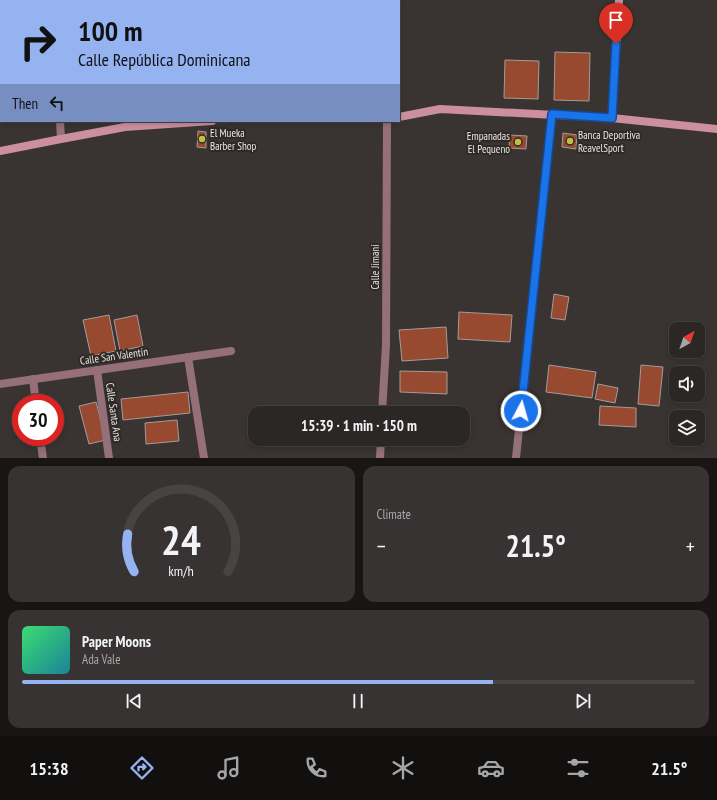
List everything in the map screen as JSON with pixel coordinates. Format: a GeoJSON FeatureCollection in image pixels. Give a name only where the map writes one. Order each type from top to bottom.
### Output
{"type":"FeatureCollection","features":[{"type":"Feature","properties":{"kind":"street"},"geometry":{"type":"LineString","coordinates":[[612,118],[619,0]]}},
{"type":"Feature","properties":{"kind":"street"},"geometry":{"type":"LineString","coordinates":[[400,117],[440,109],[612,118],[717,129]]}},
{"type":"Feature","properties":{"kind":"street"},"geometry":{"type":"LineString","coordinates":[[516,458],[552,114]]}},
{"type":"Feature","properties":{"kind":"street"},"geometry":{"type":"LineString","coordinates":[[60,122],[61,139]]}},
{"type":"Feature","properties":{"kind":"street"},"geometry":{"type":"LineString","coordinates":[[0,151],[125,127],[198,122]]}},
{"type":"Feature","properties":{"kind":"street","name":"Calle Jimaní"},"geometry":{"type":"LineString","coordinates":[[382,406],[386,345],[387,122]]}},
{"type":"Feature","properties":{"kind":"street","name":"Calle San Valentín"},"geometry":{"type":"LineString","coordinates":[[0,384],[231,351]]}},
{"type":"Feature","properties":{"kind":"street"},"geometry":{"type":"LineString","coordinates":[[188,357],[204,458]]}},
{"type":"Feature","properties":{"kind":"street","name":"Calle Santa Ana"},"geometry":{"type":"LineString","coordinates":[[97,370],[109,458]]}},
{"type":"Feature","properties":{"kind":"street"},"geometry":{"type":"LineString","coordinates":[[33,379],[35,394]]}},
{"type":"Feature","properties":{"kind":"street"},"geometry":{"type":"LineString","coordinates":[[41,446],[43,458]]}},
{"type":"Feature","properties":{"kind":"street"},"geometry":{"type":"LineString","coordinates":[[380,458],[381,446]]}},
{"type":"Feature","properties":{"kind":"building"},"geometry":{"type":"Polygon","coordinates":[[[555,52],[590,53],[589,101],[554,100],[555,52]]]}},
{"type":"Feature","properties":{"kind":"building"},"geometry":{"type":"Polygon","coordinates":[[[505,60],[539,61],[538,99],[504,98],[505,60]]]}},
{"type":"Feature","properties":{"kind":"building","name":"El Mueka Barber Shop"},"geometry":{"type":"Polygon","coordinates":[[[198,131],[206,132],[206,148],[197,147],[198,131]]]}},
{"type":"Feature","properties":{"kind":"building","name":"Banca Deportiva ReavelSport"},"geometry":{"type":"Polygon","coordinates":[[[563,133],[577,135],[576,149],[562,147],[563,133]]]}},
{"type":"Feature","properties":{"kind":"building","name":"Empanadas El Pequeno"},"geometry":{"type":"Polygon","coordinates":[[[510,135],[527,136],[526,149],[509,148],[510,135]]]}},
{"type":"Feature","properties":{"kind":"building"},"geometry":{"type":"Polygon","coordinates":[[[554,294],[569,297],[565,320],[551,318],[554,294]]]}},
{"type":"Feature","properties":{"kind":"building"},"geometry":{"type":"Polygon","coordinates":[[[459,312],[512,315],[510,342],[458,339],[459,312]]]}},
{"type":"Feature","properties":{"kind":"building"},"geometry":{"type":"Polygon","coordinates":[[[109,315],[116,351],[91,356],[83,320],[109,315]]]}},
{"type":"Feature","properties":{"kind":"building"},"geometry":{"type":"Polygon","coordinates":[[[137,315],[143,346],[120,351],[114,320],[137,315]]]}},
{"type":"Feature","properties":{"kind":"building"},"geometry":{"type":"Polygon","coordinates":[[[446,327],[448,358],[402,361],[399,330],[446,327]]]}},
{"type":"Feature","properties":{"kind":"building"},"geometry":{"type":"Polygon","coordinates":[[[549,365],[596,372],[592,398],[546,392],[549,365]]]}},
{"type":"Feature","properties":{"kind":"building"},"geometry":{"type":"Polygon","coordinates":[[[641,365],[663,367],[659,406],[638,404],[641,365]]]}},
{"type":"Feature","properties":{"kind":"building"},"geometry":{"type":"Polygon","coordinates":[[[400,371],[447,372],[447,394],[400,392],[400,371]]]}},
{"type":"Feature","properties":{"kind":"building"},"geometry":{"type":"Polygon","coordinates":[[[598,384],[618,388],[615,403],[595,399],[598,384]]]}},
{"type":"Feature","properties":{"kind":"building"},"geometry":{"type":"Polygon","coordinates":[[[188,392],[190,413],[123,420],[121,399],[188,392]]]}},
{"type":"Feature","properties":{"kind":"building"},"geometry":{"type":"Polygon","coordinates":[[[96,402],[106,440],[89,444],[79,406],[96,402]]]}},
{"type":"Feature","properties":{"kind":"building"},"geometry":{"type":"Polygon","coordinates":[[[600,406],[636,408],[636,427],[599,425],[600,406]]]}},
{"type":"Feature","properties":{"kind":"building"},"geometry":{"type":"Polygon","coordinates":[[[177,420],[179,441],[146,444],[145,423],[177,420]]]}},
{"type":"Feature","properties":{"kind":"place","name":"El Mueka Barber Shop"},"geometry":{"type":"Point","coordinates":[202,139]}},
{"type":"Feature","properties":{"kind":"place","name":"Banca Deportiva ReavelSport"},"geometry":{"type":"Point","coordinates":[570,141]}},
{"type":"Feature","properties":{"kind":"place","name":"Empanadas El Pequeno"},"geometry":{"type":"Point","coordinates":[518,142]}},
{"type":"Feature","properties":{"kind":"route"},"geometry":{"type":"LineString","coordinates":[[521,411],[552,114],[612,118],[616,44]]}}]}
